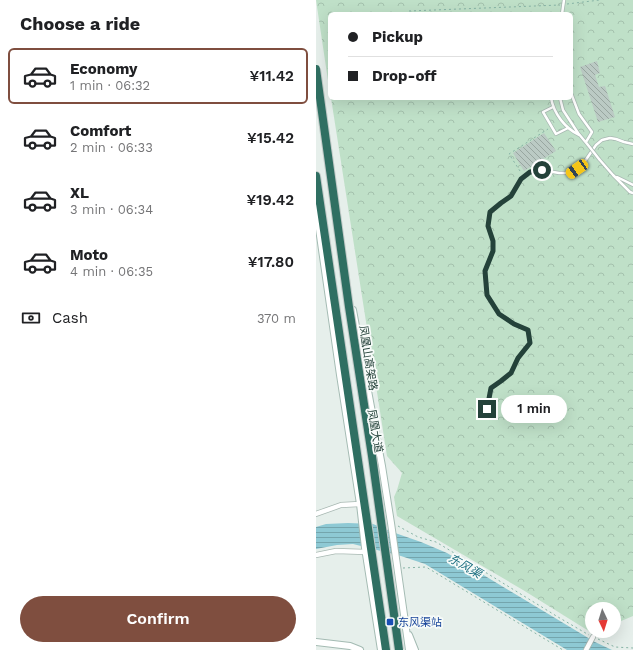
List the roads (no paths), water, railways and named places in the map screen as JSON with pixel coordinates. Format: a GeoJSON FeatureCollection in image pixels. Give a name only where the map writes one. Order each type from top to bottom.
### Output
{"type":"FeatureCollection","features":[{"type":"Feature","properties":{"kind":"highway","name":"凤凰山高架路"},"geometry":{"type":"LineString","coordinates":[[316,69],[399,650]]}},
{"type":"Feature","properties":{"kind":"highway"},"geometry":{"type":"LineString","coordinates":[[316,176],[386,650]]}},
{"type":"Feature","properties":{"kind":"main road","name":"凤凰大道"},"geometry":{"type":"LineString","coordinates":[[316,94],[358,339],[382,466],[409,650]]}},
{"type":"Feature","properties":{"kind":"main road"},"geometry":{"type":"LineString","coordinates":[[316,208],[360,504],[365,550],[382,650]]}},
{"type":"Feature","properties":{"kind":"main road"},"geometry":{"type":"LineString","coordinates":[[405,625],[415,650]]}},
{"type":"Feature","properties":{"kind":"main road"},"geometry":{"type":"LineString","coordinates":[[316,642],[350,646],[360,650]]}},
{"type":"Feature","properties":{"kind":"street"},"geometry":{"type":"LineString","coordinates":[[316,514],[341,505],[360,504]]}},
{"type":"Feature","properties":{"kind":"street"},"geometry":{"type":"LineString","coordinates":[[316,555],[336,551],[365,550]]}},
{"type":"Feature","properties":{"kind":"street"},"geometry":{"type":"LineString","coordinates":[[586,650],[592,638]]}},
{"type":"Feature","properties":{"kind":"lane"},"geometry":{"type":"LineString","coordinates":[[562,12],[564,0]]}},
{"type":"Feature","properties":{"kind":"lane"},"geometry":{"type":"LineString","coordinates":[[573,98],[579,114],[592,132],[586,142]]}},
{"type":"Feature","properties":{"kind":"lane"},"geometry":{"type":"LineString","coordinates":[[551,100],[553,107],[561,121],[571,131],[581,137]]}},
{"type":"Feature","properties":{"kind":"lane"},"geometry":{"type":"LineString","coordinates":[[560,100],[563,110],[581,137],[613,175],[630,192],[633,193]]}},
{"type":"Feature","properties":{"kind":"lane"},"geometry":{"type":"LineString","coordinates":[[553,107],[544,112],[556,134],[568,128]]}},
{"type":"Feature","properties":{"kind":"lane"},"geometry":{"type":"LineString","coordinates":[[487,409],[491,388],[511,373],[518,358],[530,343],[528,330],[514,324],[499,314],[487,295],[485,271],[493,251],[493,241],[488,226],[490,212],[511,196],[521,179],[530,172],[542,170],[570,173],[584,164],[602,140],[610,138],[633,144]]}},
{"type":"Feature","properties":{"kind":"lane"},"geometry":{"type":"LineString","coordinates":[[613,175],[633,185]]}},
{"type":"Feature","properties":{"kind":"water","name":"东风渠"},"geometry":{"type":"Polygon","coordinates":[[[326,524],[373,524],[447,553],[585,636],[585,638],[588,638],[612,650],[567,650],[425,564],[401,556],[353,544],[316,549],[316,527],[326,524]]]}},
{"type":"Feature","properties":{"kind":"place","name":"东风渠站"},"geometry":{"type":"Point","coordinates":[390,622]}}]}
